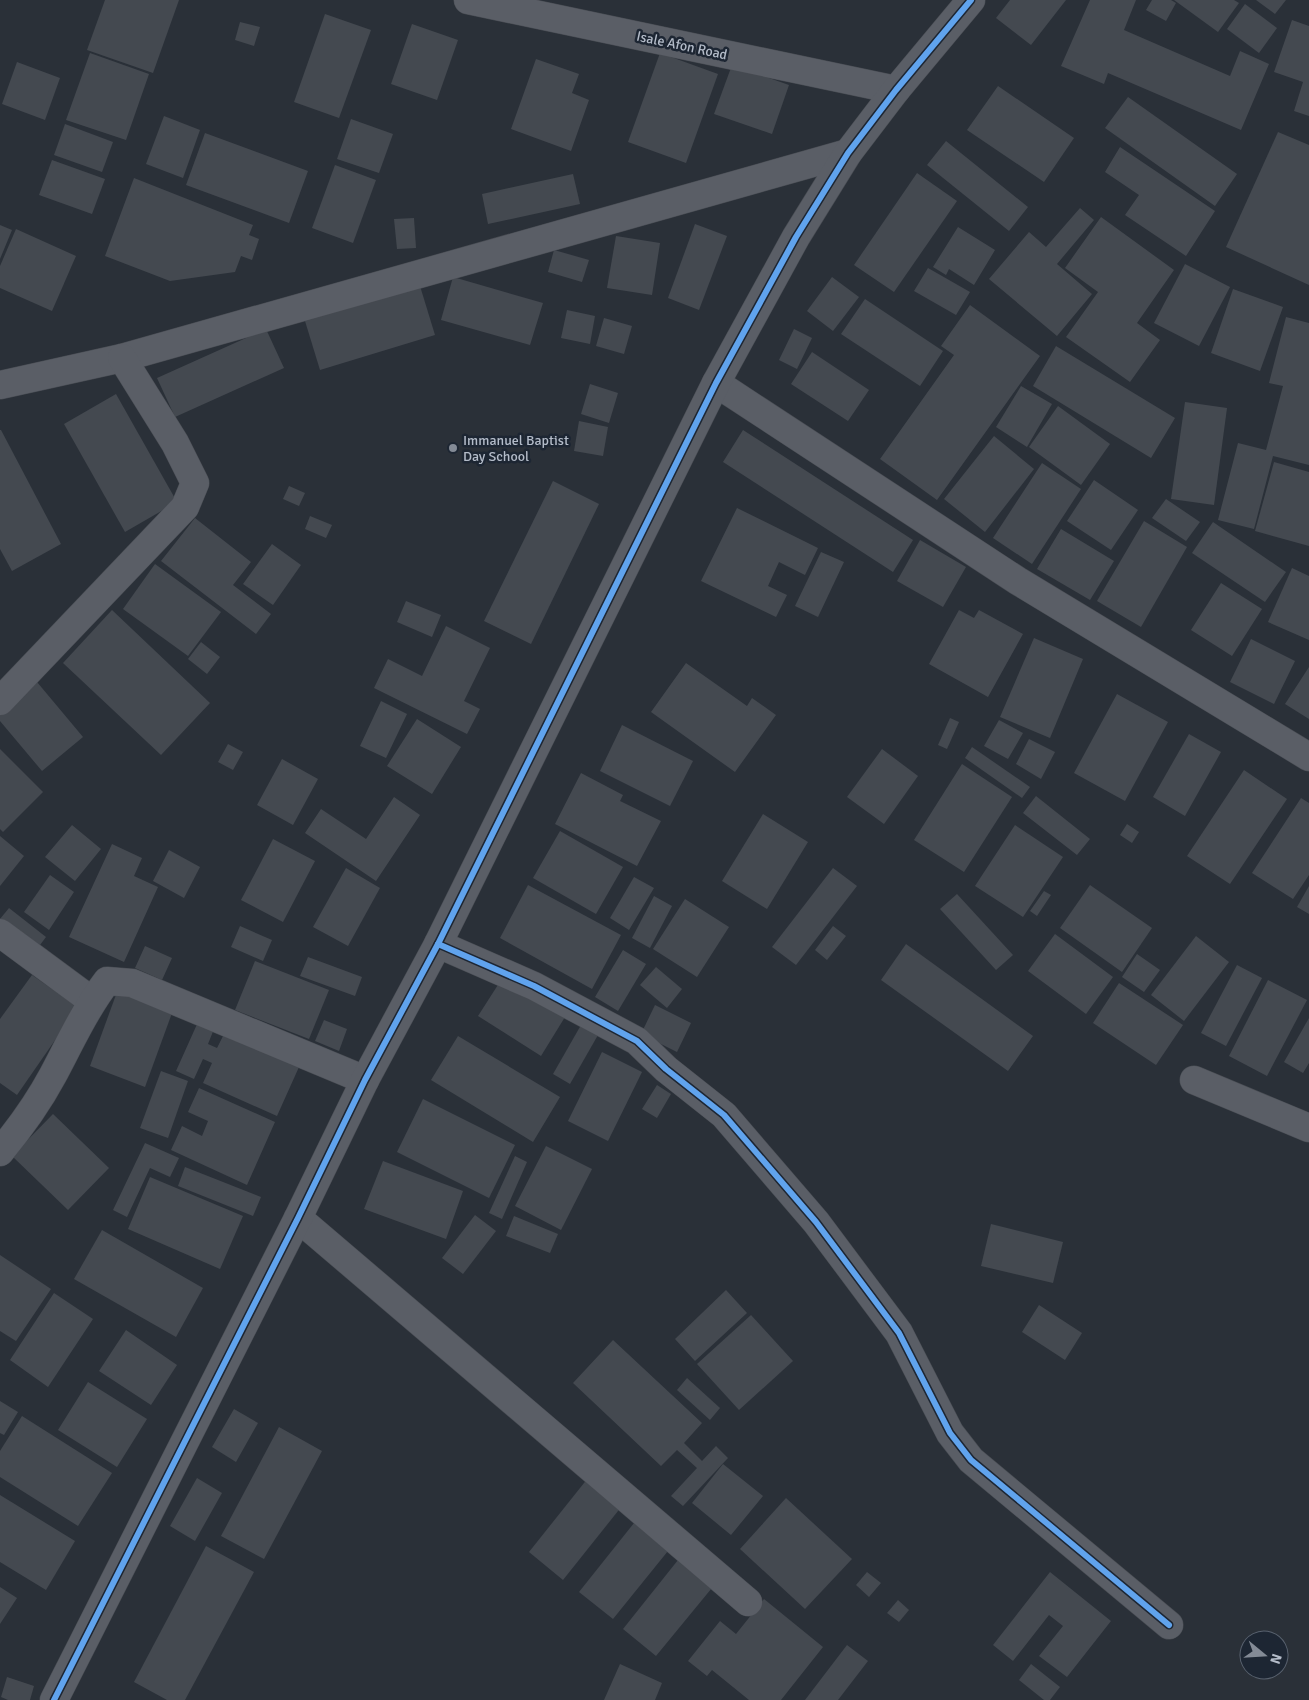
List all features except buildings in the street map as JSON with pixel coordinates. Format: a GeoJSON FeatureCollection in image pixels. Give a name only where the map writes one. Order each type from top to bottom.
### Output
{"type":"FeatureCollection","features":[{"type":"Feature","properties":{"kind":"street","name":"Isale Afon Road"},"geometry":{"type":"LineString","coordinates":[[468,0],[896,90]]}},
{"type":"Feature","properties":{"kind":"street"},"geometry":{"type":"LineString","coordinates":[[54,1700],[298,1218],[365,1080],[438,944],[716,383],[796,237],[848,153],[896,90],[971,0]]}},
{"type":"Feature","properties":{"kind":"street"},"geometry":{"type":"LineString","coordinates":[[0,385],[122,358],[848,153]]}},
{"type":"Feature","properties":{"kind":"street"},"geometry":{"type":"LineString","coordinates":[[0,701],[185,507],[195,483],[175,443],[122,358]]}},
{"type":"Feature","properties":{"kind":"street"},"geometry":{"type":"LineString","coordinates":[[716,383],[1018,581],[1309,757]]}},
{"type":"Feature","properties":{"kind":"street"},"geometry":{"type":"LineString","coordinates":[[0,933],[92,1001]]}},
{"type":"Feature","properties":{"kind":"street"},"geometry":{"type":"LineString","coordinates":[[438,944],[534,986],[637,1041],[666,1069],[724,1115],[816,1222],[899,1333],[950,1433],[971,1460],[1169,1625]]}},
{"type":"Feature","properties":{"kind":"street"},"geometry":{"type":"LineString","coordinates":[[0,1152],[21,1126],[52,1078],[92,1001],[107,981],[132,982],[365,1080]]}},
{"type":"Feature","properties":{"kind":"street"},"geometry":{"type":"LineString","coordinates":[[1194,1080],[1309,1128]]}},
{"type":"Feature","properties":{"kind":"street"},"geometry":{"type":"LineString","coordinates":[[298,1218],[748,1602]]}},
{"type":"Feature","properties":{"kind":"cycle path"},"geometry":{"type":"LineString","coordinates":[[54,1700],[298,1218],[365,1080],[438,944],[716,383],[796,237],[848,153],[896,90],[971,0]]}},
{"type":"Feature","properties":{"kind":"cycle path"},"geometry":{"type":"LineString","coordinates":[[438,944],[534,986],[637,1041],[666,1069],[724,1115],[816,1222],[899,1333],[950,1433],[971,1460],[1169,1625]]}},
{"type":"Feature","properties":{"kind":"place","name":"Immanuel Baptist Day School"},"geometry":{"type":"Point","coordinates":[453,448]}}]}
